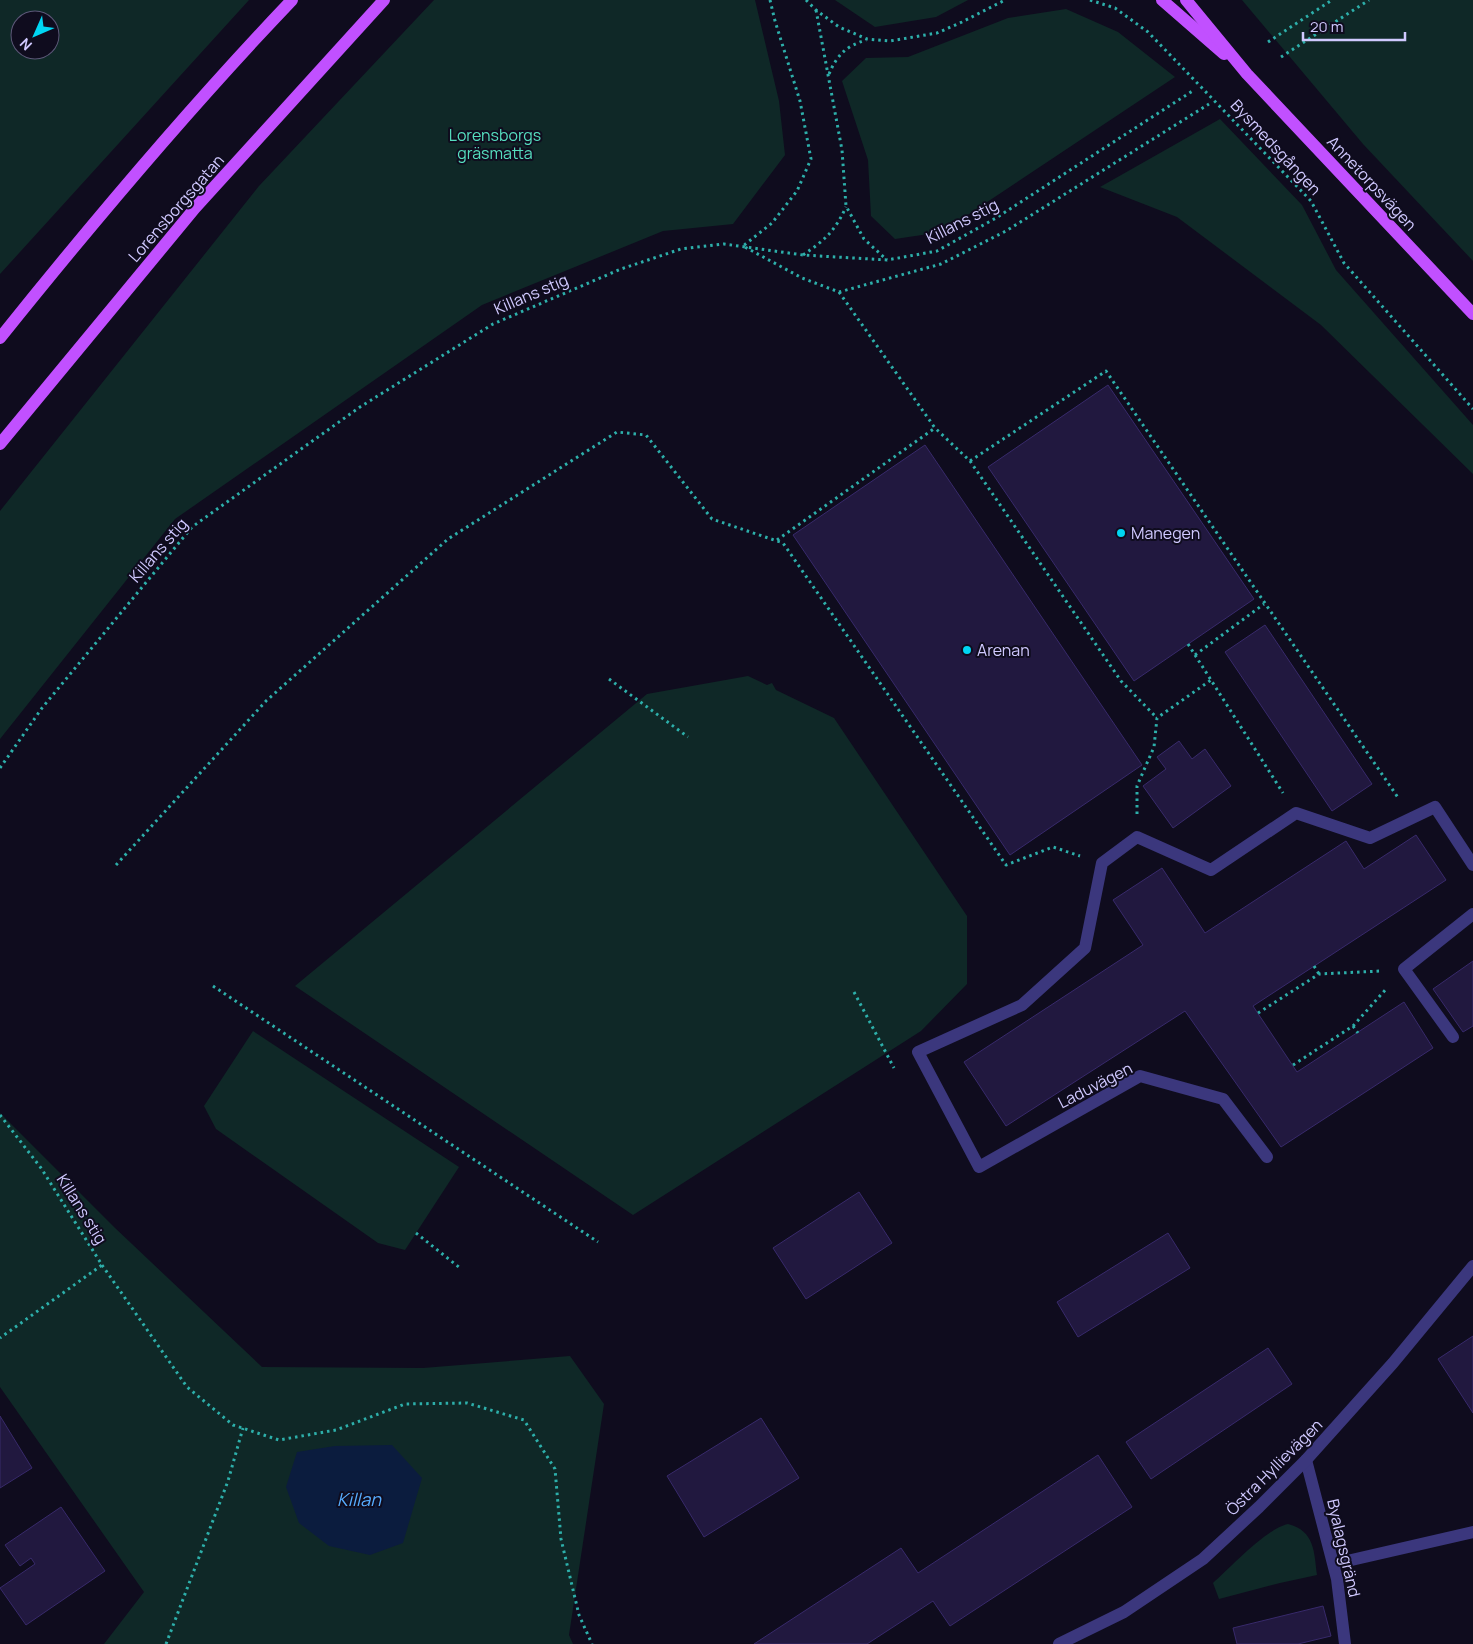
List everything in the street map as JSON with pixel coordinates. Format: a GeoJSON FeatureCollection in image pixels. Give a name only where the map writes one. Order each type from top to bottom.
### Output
{"type":"FeatureCollection","features":[{"type":"Feature","properties":{"kind":"main road"},"geometry":{"type":"LineString","coordinates":[[0,338],[48,277],[132,178],[292,0]]}},
{"type":"Feature","properties":{"kind":"main road","name":"Lorensborgsgatan"},"geometry":{"type":"LineString","coordinates":[[0,444],[195,208],[384,0]]}},
{"type":"Feature","properties":{"kind":"main road","name":"Annetorpsvägen"},"geometry":{"type":"LineString","coordinates":[[1162,0],[1247,74]]}},
{"type":"Feature","properties":{"kind":"main road","name":"Annetorpsvägen"},"geometry":{"type":"LineString","coordinates":[[1186,0],[1247,74],[1473,314]]}},
{"type":"Feature","properties":{"kind":"street"},"geometry":{"type":"LineString","coordinates":[[1102,864],[1137,837],[1211,870],[1296,813],[1370,838],[1434,806],[1473,865]]}},
{"type":"Feature","properties":{"kind":"street","name":"Laduvägen"},"geometry":{"type":"LineString","coordinates":[[1102,864],[1085,948],[1022,1005],[918,1052],[979,1167],[1140,1076],[1223,1099],[1267,1157]]}},
{"type":"Feature","properties":{"kind":"street"},"geometry":{"type":"LineString","coordinates":[[1454,1037],[1404,969],[1473,914]]}},
{"type":"Feature","properties":{"kind":"street","name":"Östra Hyllievägen"},"geometry":{"type":"LineString","coordinates":[[1059,1644],[1124,1612],[1203,1559],[1306,1460],[1394,1363],[1473,1266]]}},
{"type":"Feature","properties":{"kind":"street","name":"Byalagsgränd"},"geometry":{"type":"LineString","coordinates":[[1306,1460],[1334,1564],[1345,1644]]}},
{"type":"Feature","properties":{"kind":"street"},"geometry":{"type":"LineString","coordinates":[[1334,1564],[1473,1532]]}},
{"type":"Feature","properties":{"kind":"path"},"geometry":{"type":"LineString","coordinates":[[770,0],[800,101],[811,159],[797,191],[772,223],[743,246],[802,278],[839,292],[935,428],[970,461],[1121,681],[1158,718]]}},
{"type":"Feature","properties":{"kind":"path"},"geometry":{"type":"LineString","coordinates":[[806,0],[839,27],[867,39],[890,41],[937,33],[1005,0]]}},
{"type":"Feature","properties":{"kind":"path","name":"Bysmedsgången"},"geometry":{"type":"LineString","coordinates":[[1090,0],[1115,8],[1148,32],[1311,201],[1344,263],[1473,409]]}},
{"type":"Feature","properties":{"kind":"path"},"geometry":{"type":"LineString","coordinates":[[1268,42],[1332,0]]}},
{"type":"Feature","properties":{"kind":"path"},"geometry":{"type":"LineString","coordinates":[[1281,57],[1369,0]]}},
{"type":"Feature","properties":{"kind":"path"},"geometry":{"type":"LineString","coordinates":[[816,10],[842,150],[846,206],[864,239],[887,260]]}},
{"type":"Feature","properties":{"kind":"path"},"geometry":{"type":"LineString","coordinates":[[828,75],[834,61],[844,51],[854,43],[867,39]]}},
{"type":"Feature","properties":{"kind":"path","name":"Killans stig"},"geometry":{"type":"LineString","coordinates":[[0,768],[42,708],[192,527],[360,407],[493,324],[621,269],[680,250],[724,244],[803,255],[887,260],[937,251],[996,218],[1194,90]]}},
{"type":"Feature","properties":{"kind":"path"},"geometry":{"type":"LineString","coordinates":[[839,292],[941,264],[1006,231],[1209,104]]}},
{"type":"Feature","properties":{"kind":"path"},"geometry":{"type":"LineString","coordinates":[[803,255],[820,243],[838,224],[846,206]]}},
{"type":"Feature","properties":{"kind":"path"},"geometry":{"type":"LineString","coordinates":[[970,461],[1106,371],[1412,818]]}},
{"type":"Feature","properties":{"kind":"path"},"geometry":{"type":"LineString","coordinates":[[776,541],[935,428]]}},
{"type":"Feature","properties":{"kind":"path"},"geometry":{"type":"LineString","coordinates":[[116,865],[266,700],[448,539],[616,432],[646,435],[712,519],[783,543],[1006,866],[1053,847],[1102,864]]}},
{"type":"Feature","properties":{"kind":"path"},"geometry":{"type":"LineString","coordinates":[[1195,656],[1264,604]]}},
{"type":"Feature","properties":{"kind":"path"},"geometry":{"type":"LineString","coordinates":[[1188,644],[1296,813]]}},
{"type":"Feature","properties":{"kind":"path"},"geometry":{"type":"LineString","coordinates":[[609,679],[688,737]]}},
{"type":"Feature","properties":{"kind":"path"},"geometry":{"type":"LineString","coordinates":[[1137,837],[1137,786],[1154,747],[1158,718],[1211,680]]}},
{"type":"Feature","properties":{"kind":"path"},"geometry":{"type":"LineString","coordinates":[[1314,966],[1319,974]]}},
{"type":"Feature","properties":{"kind":"path"},"geometry":{"type":"LineString","coordinates":[[1258,1013],[1319,974],[1404,969]]}},
{"type":"Feature","properties":{"kind":"path"},"geometry":{"type":"LineString","coordinates":[[1293,1065],[1353,1026],[1404,969]]}},
{"type":"Feature","properties":{"kind":"path"},"geometry":{"type":"LineString","coordinates":[[213,986],[598,1242]]}},
{"type":"Feature","properties":{"kind":"path"},"geometry":{"type":"LineString","coordinates":[[854,992],[894,1068]]}},
{"type":"Feature","properties":{"kind":"path"},"geometry":{"type":"LineString","coordinates":[[1353,1026],[1358,1033]]}},
{"type":"Feature","properties":{"kind":"path","name":"Killans stig"},"geometry":{"type":"LineString","coordinates":[[0,1115],[41,1168],[102,1265],[0,1338]]}},
{"type":"Feature","properties":{"kind":"path"},"geometry":{"type":"LineString","coordinates":[[416,1233],[460,1268]]}},
{"type":"Feature","properties":{"kind":"path"},"geometry":{"type":"LineString","coordinates":[[102,1265],[187,1387],[233,1425],[279,1440],[336,1430],[405,1404],[467,1403],[524,1420],[555,1469],[561,1539],[579,1615],[592,1644]]}},
{"type":"Feature","properties":{"kind":"path"},"geometry":{"type":"LineString","coordinates":[[166,1644],[228,1481],[243,1428]]}},
{"type":"Feature","properties":{"kind":"green space"},"geometry":{"type":"Polygon","coordinates":[[[0,0],[249,0],[0,274],[0,0]]]}},
{"type":"Feature","properties":{"kind":"green space","name":"Lorensborgs gräsmatta"},"geometry":{"type":"Polygon","coordinates":[[[434,0],[755,0],[779,101],[785,155],[733,224],[663,231],[482,305],[175,519],[0,739],[0,511],[259,186],[434,0]]]}},
{"type":"Feature","properties":{"kind":"green space"},"geometry":{"type":"Polygon","coordinates":[[[835,0],[968,0],[936,17],[875,27],[835,0]]]}},
{"type":"Feature","properties":{"kind":"green space"},"geometry":{"type":"Polygon","coordinates":[[[1242,0],[1473,0],[1473,261],[1363,144],[1242,0]]]}},
{"type":"Feature","properties":{"kind":"green space"},"geometry":{"type":"Polygon","coordinates":[[[1066,9],[1118,32],[1175,77],[942,232],[895,239],[871,216],[868,160],[842,81],[866,58],[908,57],[1008,18],[1066,9]]]}},
{"type":"Feature","properties":{"kind":"green space"},"geometry":{"type":"Polygon","coordinates":[[[1220,119],[1302,205],[1336,270],[1473,425],[1473,474],[1321,325],[1177,217],[1100,187],[1220,119]]]}},
{"type":"Feature","properties":{"kind":"green space"},"geometry":{"type":"Polygon","coordinates":[[[748,676],[767,685],[772,683],[776,690],[834,718],[967,916],[967,984],[921,1031],[633,1215],[295,986],[647,694],[748,676]]]}},
{"type":"Feature","properties":{"kind":"green space"},"geometry":{"type":"Polygon","coordinates":[[[253,1031],[459,1167],[405,1250],[378,1243],[216,1129],[204,1106],[253,1031]]]}},
{"type":"Feature","properties":{"kind":"green space","name":"Killan"},"geometry":{"type":"Polygon","coordinates":[[[0,1113],[114,1227],[262,1367],[423,1368],[570,1356],[604,1404],[569,1635],[573,1644],[104,1644],[144,1592],[0,1387],[0,1113]]]}},
{"type":"Feature","properties":{"kind":"green space"},"geometry":{"type":"Polygon","coordinates":[[[1288,1524],[1304,1532],[1312,1544],[1317,1575],[1219,1599],[1213,1583],[1260,1540],[1279,1527],[1288,1524]]]}},
{"type":"Feature","properties":{"kind":"water","name":"Killan"},"geometry":{"type":"Polygon","coordinates":[[[392,1445],[422,1478],[403,1543],[370,1555],[329,1546],[299,1523],[286,1487],[297,1452],[335,1446],[392,1445]]]}},
{"type":"Feature","properties":{"kind":"building","name":"Manegen"},"geometry":{"type":"Polygon","coordinates":[[[1108,385],[1254,599],[1134,681],[988,467],[1108,385]]]}},
{"type":"Feature","properties":{"kind":"building","name":"Arenan"},"geometry":{"type":"Polygon","coordinates":[[[925,445],[1142,765],[1010,855],[793,535],[925,445]]]}},
{"type":"Feature","properties":{"kind":"building"},"geometry":{"type":"Polygon","coordinates":[[[1265,625],[1372,784],[1332,811],[1225,652],[1265,625]]]}},
{"type":"Feature","properties":{"kind":"building"},"geometry":{"type":"Polygon","coordinates":[[[1179,741],[1192,759],[1205,749],[1231,786],[1173,828],[1143,786],[1166,769],[1157,757],[1179,741]]]}},
{"type":"Feature","properties":{"kind":"building"},"geometry":{"type":"Polygon","coordinates":[[[1416,835],[1446,880],[1253,1006],[1297,1072],[1404,1002],[1433,1048],[1281,1147],[1185,1011],[1006,1126],[964,1062],[1143,945],[1113,900],[1162,868],[1205,933],[1346,841],[1364,869],[1416,835]]]}},
{"type":"Feature","properties":{"kind":"building"},"geometry":{"type":"Polygon","coordinates":[[[1473,961],[1473,1026],[1463,1032],[1433,989],[1473,961]]]}},
{"type":"Feature","properties":{"kind":"building"},"geometry":{"type":"Polygon","coordinates":[[[859,1192],[892,1243],[806,1299],[773,1248],[859,1192]]]}},
{"type":"Feature","properties":{"kind":"building"},"geometry":{"type":"Polygon","coordinates":[[[1168,1233],[1190,1268],[1078,1337],[1057,1302],[1168,1233]]]}},
{"type":"Feature","properties":{"kind":"building"},"geometry":{"type":"Polygon","coordinates":[[[1473,1336],[1473,1413],[1438,1359],[1473,1336]]]}},
{"type":"Feature","properties":{"kind":"building"},"geometry":{"type":"Polygon","coordinates":[[[1268,1348],[1292,1384],[1151,1479],[1126,1442],[1268,1348]]]}},
{"type":"Feature","properties":{"kind":"building"},"geometry":{"type":"Polygon","coordinates":[[[0,1416],[32,1468],[0,1488],[0,1416]]]}},
{"type":"Feature","properties":{"kind":"building"},"geometry":{"type":"Polygon","coordinates":[[[761,1418],[799,1478],[704,1537],[667,1476],[761,1418]]]}},
{"type":"Feature","properties":{"kind":"building"},"geometry":{"type":"Polygon","coordinates":[[[1098,1455],[1132,1507],[950,1626],[933,1601],[867,1644],[754,1644],[901,1548],[918,1573],[1098,1455]]]}},
{"type":"Feature","properties":{"kind":"building"},"geometry":{"type":"Polygon","coordinates":[[[61,1507],[105,1571],[26,1625],[0,1588],[35,1564],[31,1558],[20,1566],[5,1545],[61,1507]]]}},
{"type":"Feature","properties":{"kind":"building"},"geometry":{"type":"Polygon","coordinates":[[[1323,1606],[1331,1636],[1298,1644],[1237,1644],[1233,1628],[1323,1606]]]}},
{"type":"Feature","properties":{"kind":"place","name":"Manegen"},"geometry":{"type":"Point","coordinates":[1121,533]}},
{"type":"Feature","properties":{"kind":"place","name":"Arenan"},"geometry":{"type":"Point","coordinates":[967,650]}}]}
